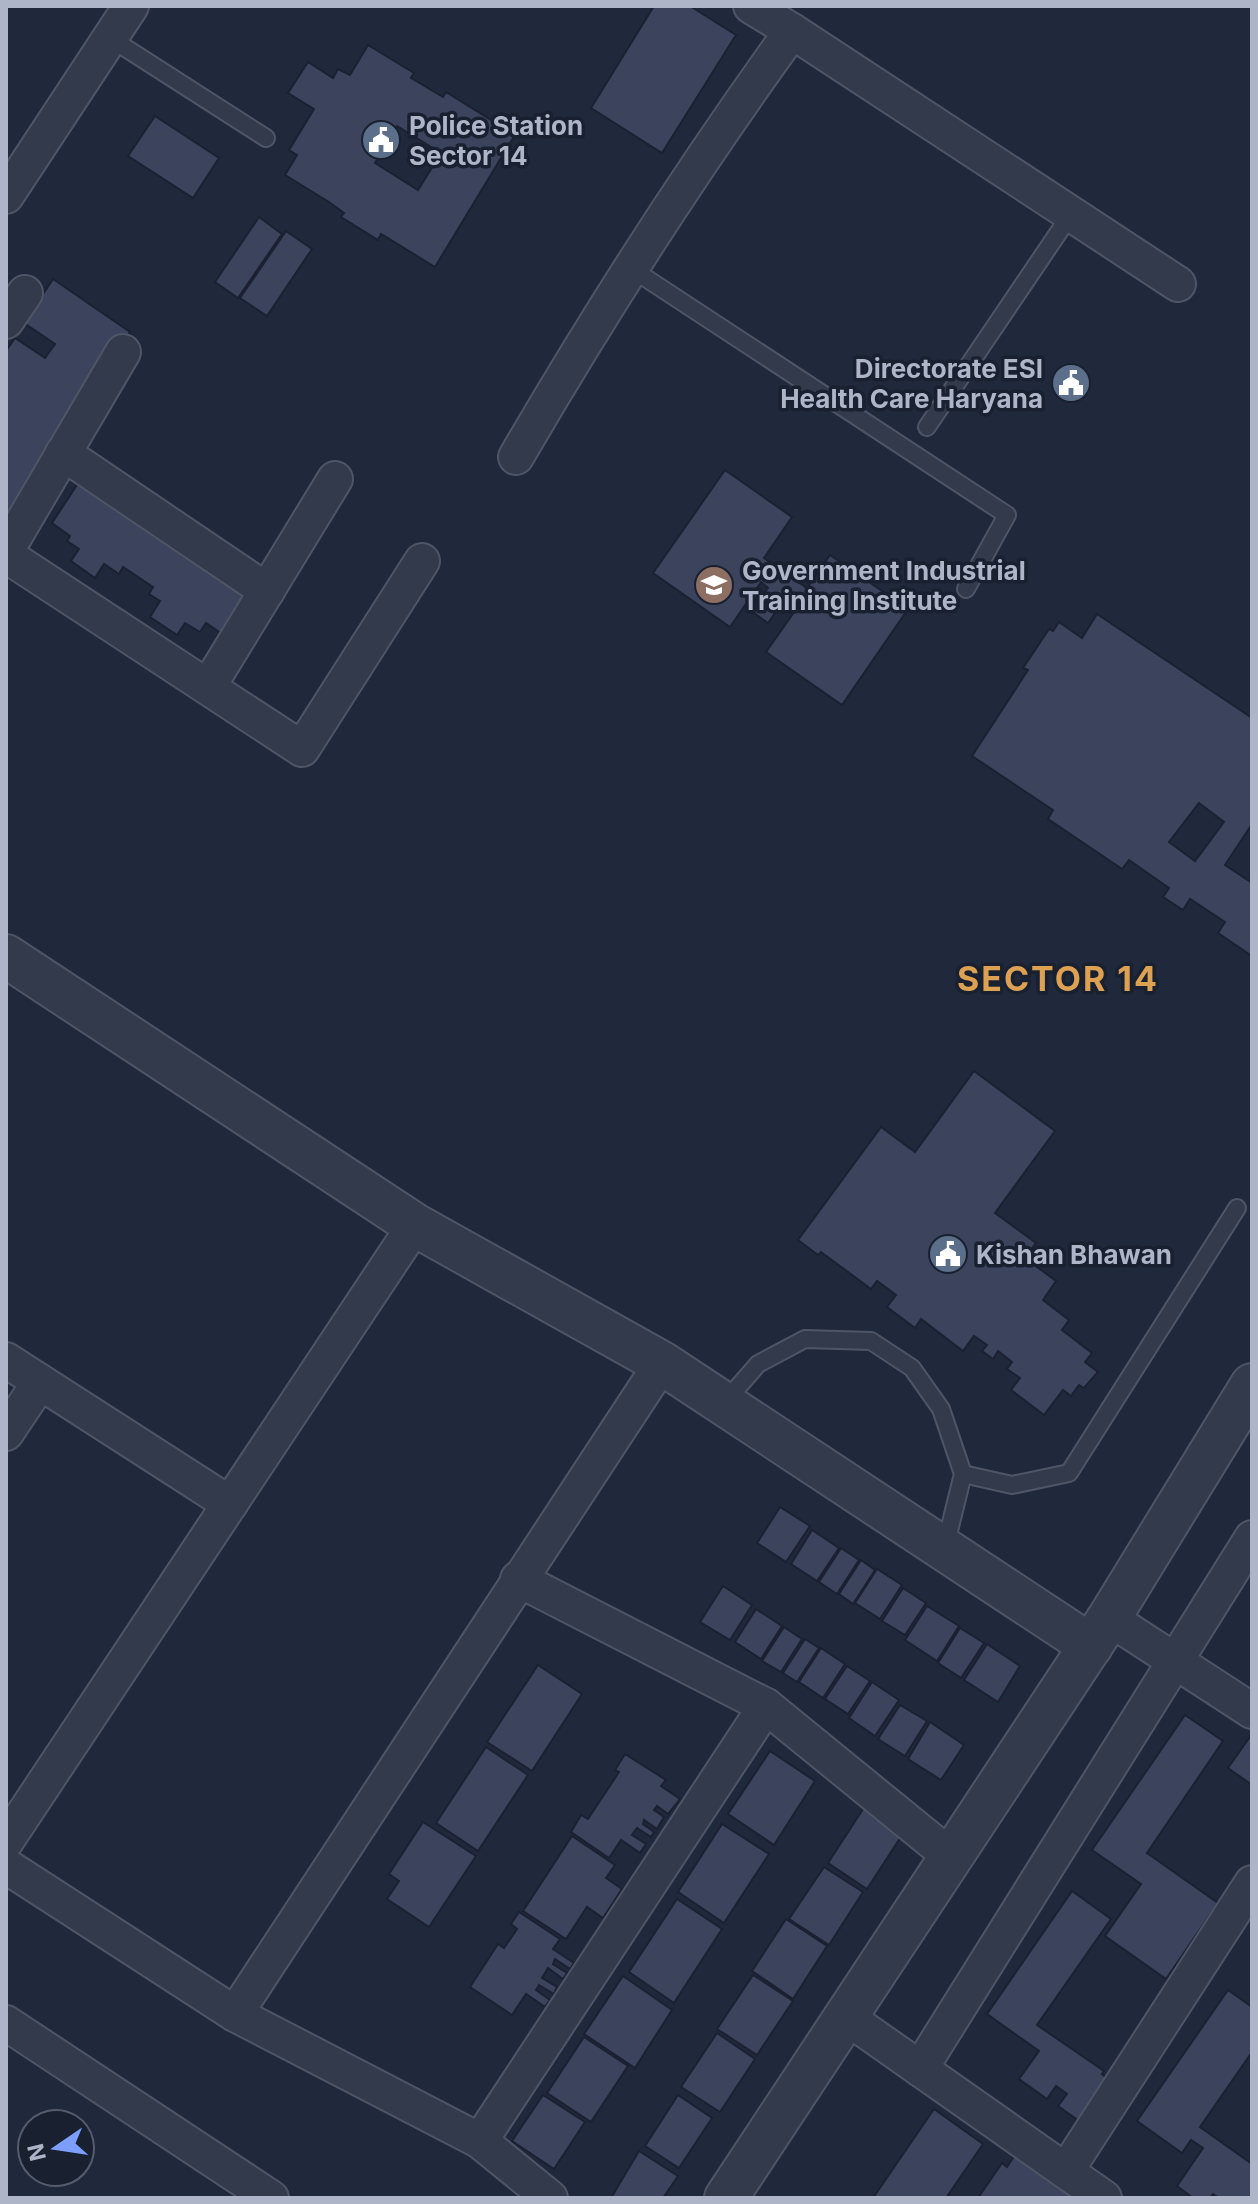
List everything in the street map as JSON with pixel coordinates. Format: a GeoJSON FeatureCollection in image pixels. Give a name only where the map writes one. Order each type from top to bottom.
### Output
{"type":"FeatureCollection","features":[{"type":"Feature","properties":{"kind":"street"},"geometry":{"type":"LineString","coordinates":[[6,196],[131,6]]}},
{"type":"Feature","properties":{"kind":"street"},"geometry":{"type":"LineString","coordinates":[[751,6],[1178,284]]}},
{"type":"Feature","properties":{"kind":"street"},"geometry":{"type":"LineString","coordinates":[[516,457],[740,102],[792,31]]}},
{"type":"Feature","properties":{"kind":"street"},"geometry":{"type":"LineString","coordinates":[[6,321],[25,293]]}},
{"type":"Feature","properties":{"kind":"street"},"geometry":{"type":"LineString","coordinates":[[123,352],[6,553],[32,575],[302,749],[422,561]]}},
{"type":"Feature","properties":{"kind":"street"},"geometry":{"type":"LineString","coordinates":[[63,453],[267,591]]}},
{"type":"Feature","properties":{"kind":"street"},"geometry":{"type":"LineString","coordinates":[[208,687],[335,479]]}},
{"type":"Feature","properties":{"kind":"street"},"geometry":{"type":"LineString","coordinates":[[8,962],[415,1225],[662,1363],[945,1549],[1100,1632],[1178,1662],[1252,1711]]}},
{"type":"Feature","properties":{"kind":"street"},"geometry":{"type":"LineString","coordinates":[[6,1841],[415,1225]]}},
{"type":"Feature","properties":{"kind":"street"},"geometry":{"type":"LineString","coordinates":[[6,1360],[230,1504]]}},
{"type":"Feature","properties":{"kind":"street"},"geometry":{"type":"LineString","coordinates":[[235,2014],[662,1363]]}},
{"type":"Feature","properties":{"kind":"street"},"geometry":{"type":"LineString","coordinates":[[6,1433],[40,1382]]}},
{"type":"Feature","properties":{"kind":"street"},"geometry":{"type":"LineString","coordinates":[[726,2198],[1100,1632],[1252,1385]]}},
{"type":"Feature","properties":{"kind":"street"},"geometry":{"type":"LineString","coordinates":[[920,2069],[1178,1662],[1252,1538]]}},
{"type":"Feature","properties":{"kind":"street"},"geometry":{"type":"LineString","coordinates":[[518,1579],[766,1706],[950,1856]]}},
{"type":"Feature","properties":{"kind":"street"},"geometry":{"type":"LineString","coordinates":[[480,2141],[766,1706]]}},
{"type":"Feature","properties":{"kind":"street"},"geometry":{"type":"LineString","coordinates":[[6,1866],[235,2014],[480,2141],[550,2198]]}},
{"type":"Feature","properties":{"kind":"street"},"geometry":{"type":"LineString","coordinates":[[1066,2171],[1252,1883]]}},
{"type":"Feature","properties":{"kind":"street"},"geometry":{"type":"LineString","coordinates":[[845,2016],[1104,2198]]}},
{"type":"Feature","properties":{"kind":"street"},"geometry":{"type":"LineString","coordinates":[[6,2023],[271,2198]]}},
{"type":"Feature","properties":{"kind":"lane"},"geometry":{"type":"LineString","coordinates":[[110,38],[266,138]]}},
{"type":"Feature","properties":{"kind":"lane"},"geometry":{"type":"LineString","coordinates":[[927,427],[1071,214]]}},
{"type":"Feature","properties":{"kind":"lane"},"geometry":{"type":"LineString","coordinates":[[632,269],[1007,515],[966,589]]}},
{"type":"Feature","properties":{"kind":"lane"},"geometry":{"type":"LineString","coordinates":[[963,1474],[1012,1485],[1069,1473],[1237,1208]]}},
{"type":"Feature","properties":{"kind":"lane"},"geometry":{"type":"LineString","coordinates":[[723,1404],[758,1364],[805,1339],[871,1341],[912,1368],[941,1409],[963,1474],[945,1549]]}},
{"type":"Feature","properties":{"kind":"building"},"geometry":{"type":"Polygon","coordinates":[[[654,6],[690,6],[736,35],[662,153],[591,108],[654,6]]]}},
{"type":"Feature","properties":{"kind":"building"},"geometry":{"type":"Polygon","coordinates":[[[368,45],[414,73],[411,78],[443,97],[446,92],[515,135],[435,267],[381,234],[378,240],[341,217],[344,213],[329,202],[285,175],[297,155],[289,150],[314,109],[288,93],[308,62],[333,78],[338,69],[350,75],[368,45]],[[397,126],[375,163],[418,190],[441,153],[397,126]]]}},
{"type":"Feature","properties":{"kind":"building"},"geometry":{"type":"Polygon","coordinates":[[[155,116],[219,158],[193,198],[128,156],[155,116]]]}},
{"type":"Feature","properties":{"kind":"building"},"geometry":{"type":"Polygon","coordinates":[[[259,217],[282,234],[238,298],[215,282],[259,217]]]}},
{"type":"Feature","properties":{"kind":"building"},"geometry":{"type":"Polygon","coordinates":[[[286,231],[312,249],[267,316],[240,298],[286,231]]]}},
{"type":"Feature","properties":{"kind":"building"},"geometry":{"type":"Polygon","coordinates":[[[53,279],[130,332],[12,514],[6,510],[6,351],[15,338],[45,358],[55,344],[24,323],[53,279]]]}},
{"type":"Feature","properties":{"kind":"building"},"geometry":{"type":"Polygon","coordinates":[[[92,462],[264,576],[225,636],[206,623],[200,632],[185,623],[177,635],[150,617],[160,601],[149,594],[153,587],[123,567],[119,574],[104,564],[95,578],[71,561],[79,549],[67,541],[70,536],[52,523],[92,462]]]}},
{"type":"Feature","properties":{"kind":"building","name":"Government Industrial Training Institute"},"geometry":{"type":"Polygon","coordinates":[[[725,470],[792,517],[764,558],[807,588],[830,555],[908,609],[842,705],[766,652],[797,608],[785,599],[768,623],[751,611],[768,588],[761,582],[730,627],[653,573],[725,470]]]}},
{"type":"Feature","properties":{"kind":"building"},"geometry":{"type":"Polygon","coordinates":[[[1097,614],[1252,718],[1252,824],[1225,865],[1252,883],[1252,956],[1218,933],[1225,922],[1190,899],[1183,910],[1163,897],[1169,888],[1129,860],[1122,869],[1048,819],[1053,810],[972,756],[1028,670],[1023,668],[1049,629],[1053,631],[1059,622],[1082,638],[1097,614]],[[1199,803],[1169,842],[1195,861],[1224,822],[1199,803]]]}},
{"type":"Feature","properties":{"kind":"building"},"geometry":{"type":"Polygon","coordinates":[[[974,1071],[1055,1131],[995,1213],[1036,1243],[1025,1258],[1056,1281],[1043,1300],[1069,1320],[1062,1330],[1092,1353],[1085,1362],[1098,1372],[1084,1388],[1079,1385],[1071,1396],[1063,1390],[1044,1415],[1011,1390],[1020,1378],[1007,1369],[1012,1362],[998,1351],[993,1359],[982,1351],[987,1345],[974,1336],[963,1351],[921,1319],[915,1328],[887,1307],[896,1295],[877,1281],[871,1289],[821,1252],[818,1255],[798,1240],[881,1127],[915,1152],[974,1071]]]}},
{"type":"Feature","properties":{"kind":"building"},"geometry":{"type":"Polygon","coordinates":[[[780,1507],[810,1526],[786,1562],[757,1543],[780,1507]]]}},
{"type":"Feature","properties":{"kind":"building"},"geometry":{"type":"Polygon","coordinates":[[[812,1530],[839,1548],[817,1581],[791,1564],[812,1530]]]}},
{"type":"Feature","properties":{"kind":"building"},"geometry":{"type":"Polygon","coordinates":[[[841,1548],[859,1560],[837,1594],[819,1582],[841,1548]]]}},
{"type":"Feature","properties":{"kind":"building"},"geometry":{"type":"Polygon","coordinates":[[[861,1560],[875,1570],[853,1604],[839,1594],[861,1560]]]}},
{"type":"Feature","properties":{"kind":"building"},"geometry":{"type":"Polygon","coordinates":[[[877,1569],[902,1585],[880,1619],[855,1603],[877,1569]]]}},
{"type":"Feature","properties":{"kind":"building"},"geometry":{"type":"Polygon","coordinates":[[[723,1586],[752,1605],[730,1640],[700,1622],[723,1586]]]}},
{"type":"Feature","properties":{"kind":"building"},"geometry":{"type":"Polygon","coordinates":[[[903,1588],[926,1603],[905,1635],[882,1621],[903,1588]]]}},
{"type":"Feature","properties":{"kind":"building"},"geometry":{"type":"Polygon","coordinates":[[[927,1606],[959,1626],[937,1661],[905,1640],[927,1606]]]}},
{"type":"Feature","properties":{"kind":"building"},"geometry":{"type":"Polygon","coordinates":[[[756,1609],[782,1626],[761,1659],[735,1642],[756,1609]]]}},
{"type":"Feature","properties":{"kind":"building"},"geometry":{"type":"Polygon","coordinates":[[[784,1627],[802,1639],[781,1672],[762,1661],[784,1627]]]}},
{"type":"Feature","properties":{"kind":"building"},"geometry":{"type":"Polygon","coordinates":[[[960,1628],[984,1643],[961,1678],[938,1663],[960,1628]]]}},
{"type":"Feature","properties":{"kind":"building"},"geometry":{"type":"Polygon","coordinates":[[[805,1639],[819,1648],[797,1682],[783,1673],[805,1639]]]}},
{"type":"Feature","properties":{"kind":"building"},"geometry":{"type":"Polygon","coordinates":[[[987,1644],[1020,1666],[998,1702],[964,1680],[987,1644]]]}},
{"type":"Feature","properties":{"kind":"building"},"geometry":{"type":"Polygon","coordinates":[[[821,1648],[845,1664],[823,1698],[799,1682],[821,1648]]]}},
{"type":"Feature","properties":{"kind":"building"},"geometry":{"type":"Polygon","coordinates":[[[538,1665],[582,1694],[532,1771],[487,1742],[538,1665]]]}},
{"type":"Feature","properties":{"kind":"building"},"geometry":{"type":"Polygon","coordinates":[[[847,1666],[870,1681],[848,1714],[825,1699],[847,1666]]]}},
{"type":"Feature","properties":{"kind":"building"},"geometry":{"type":"Polygon","coordinates":[[[872,1682],[899,1700],[875,1736],[849,1718],[872,1682]]]}},
{"type":"Feature","properties":{"kind":"building"},"geometry":{"type":"Polygon","coordinates":[[[900,1705],[927,1721],[905,1756],[878,1739],[900,1705]]]}},
{"type":"Feature","properties":{"kind":"building"},"geometry":{"type":"Polygon","coordinates":[[[1185,1715],[1223,1741],[1147,1853],[1218,1903],[1166,1979],[1105,1936],[1141,1884],[1092,1850],[1185,1715]]]}},
{"type":"Feature","properties":{"kind":"building"},"geometry":{"type":"Polygon","coordinates":[[[930,1722],[964,1745],[941,1780],[908,1759],[930,1722]]]}},
{"type":"Feature","properties":{"kind":"building"},"geometry":{"type":"Polygon","coordinates":[[[1252,1734],[1252,1785],[1228,1768],[1252,1734]]]}},
{"type":"Feature","properties":{"kind":"building"},"geometry":{"type":"Polygon","coordinates":[[[486,1747],[528,1775],[478,1851],[436,1823],[486,1747]]]}},
{"type":"Feature","properties":{"kind":"building"},"geometry":{"type":"Polygon","coordinates":[[[770,1751],[815,1781],[774,1845],[728,1814],[770,1751]]]}},
{"type":"Feature","properties":{"kind":"building"},"geometry":{"type":"Polygon","coordinates":[[[625,1754],[666,1780],[661,1786],[680,1799],[668,1814],[657,1806],[654,1810],[664,1817],[657,1829],[644,1820],[643,1824],[654,1832],[651,1837],[637,1828],[632,1835],[646,1844],[640,1853],[621,1840],[609,1858],[571,1832],[581,1815],[588,1819],[619,1772],[615,1770],[625,1754]]]}},
{"type":"Feature","properties":{"kind":"building"},"geometry":{"type":"Polygon","coordinates":[[[865,1806],[904,1832],[867,1889],[828,1863],[865,1806]]]}},
{"type":"Feature","properties":{"kind":"building"},"geometry":{"type":"Polygon","coordinates":[[[423,1822],[476,1856],[429,1927],[387,1899],[399,1881],[389,1874],[423,1822]]]}},
{"type":"Feature","properties":{"kind":"building"},"geometry":{"type":"Polygon","coordinates":[[[722,1824],[769,1854],[724,1923],[678,1892],[722,1824]]]}},
{"type":"Feature","properties":{"kind":"building"},"geometry":{"type":"Polygon","coordinates":[[[572,1836],[615,1865],[606,1878],[622,1889],[603,1918],[587,1907],[566,1939],[523,1911],[572,1836]]]}},
{"type":"Feature","properties":{"kind":"building"},"geometry":{"type":"Polygon","coordinates":[[[824,1867],[863,1892],[829,1945],[789,1919],[824,1867]]]}},
{"type":"Feature","properties":{"kind":"building"},"geometry":{"type":"Polygon","coordinates":[[[1072,1891],[1111,1919],[1037,2025],[1104,2071],[1102,2074],[1111,2081],[1082,2123],[1058,2106],[1067,2094],[1056,2086],[1047,2099],[1019,2079],[1039,2051],[987,2014],[1072,1891]]]}},
{"type":"Feature","properties":{"kind":"building"},"geometry":{"type":"Polygon","coordinates":[[[677,1899],[722,1929],[674,2003],[629,1972],[677,1899]]]}},
{"type":"Feature","properties":{"kind":"building"},"geometry":{"type":"Polygon","coordinates":[[[519,1912],[560,1939],[553,1949],[574,1963],[570,1969],[555,1959],[553,1964],[567,1973],[563,1979],[548,1968],[542,1978],[557,1987],[554,1994],[539,1985],[536,1990],[550,2000],[545,2007],[526,1994],[512,2015],[470,1987],[498,1944],[504,1948],[517,1929],[511,1924],[519,1912]]]}},
{"type":"Feature","properties":{"kind":"building"},"geometry":{"type":"Polygon","coordinates":[[[786,1919],[827,1946],[793,1999],[752,1971],[786,1919]]]}},
{"type":"Feature","properties":{"kind":"building"},"geometry":{"type":"Polygon","coordinates":[[[753,1975],[793,2001],[757,2055],[717,2029],[753,1975]]]}},
{"type":"Feature","properties":{"kind":"building"},"geometry":{"type":"Polygon","coordinates":[[[623,1976],[672,2010],[635,2068],[584,2034],[623,1976]]]}},
{"type":"Feature","properties":{"kind":"building"},"geometry":{"type":"Polygon","coordinates":[[[1228,1990],[1252,2007],[1252,2052],[1200,2127],[1252,2164],[1252,2198],[1219,2198],[1213,2194],[1210,2198],[1193,2198],[1177,2186],[1203,2148],[1191,2140],[1182,2153],[1137,2121],[1228,1990]]]}},
{"type":"Feature","properties":{"kind":"building"},"geometry":{"type":"Polygon","coordinates":[[[717,2033],[755,2059],[720,2112],[681,2087],[717,2033]]]}},
{"type":"Feature","properties":{"kind":"building"},"geometry":{"type":"Polygon","coordinates":[[[584,2037],[628,2066],[591,2122],[547,2093],[584,2037]]]}},
{"type":"Feature","properties":{"kind":"building"},"geometry":{"type":"Polygon","coordinates":[[[543,2095],[585,2122],[554,2169],[512,2141],[543,2095]]]}},
{"type":"Feature","properties":{"kind":"building"},"geometry":{"type":"Polygon","coordinates":[[[678,2095],[712,2118],[679,2168],[645,2146],[678,2095]]]}},
{"type":"Feature","properties":{"kind":"building"},"geometry":{"type":"Polygon","coordinates":[[[934,2109],[983,2144],[946,2198],[873,2198],[934,2109]]]}},
{"type":"Feature","properties":{"kind":"building"},"geometry":{"type":"Polygon","coordinates":[[[1018,2150],[1102,2198],[978,2198],[1002,2163],[1007,2167],[1018,2150]]]}},
{"type":"Feature","properties":{"kind":"building"},"geometry":{"type":"Polygon","coordinates":[[[639,2151],[678,2176],[663,2198],[611,2198],[639,2151]]]}},
{"type":"Feature","properties":{"kind":"place","name":"Police Station Sector 14"},"geometry":{"type":"Point","coordinates":[381,140]}},
{"type":"Feature","properties":{"kind":"place","name":"Directorate ESI Health Care Haryana"},"geometry":{"type":"Point","coordinates":[1071,383]}},
{"type":"Feature","properties":{"kind":"place","name":"Government Industrial Training Institute"},"geometry":{"type":"Point","coordinates":[714,585]}},
{"type":"Feature","properties":{"kind":"place","name":"Kishan Bhawan"},"geometry":{"type":"Point","coordinates":[948,1254]}},
{"type":"Feature","properties":{"kind":"district","name":"SECTOR 14"},"geometry":{"type":"Point","coordinates":[1058,978]}}]}
